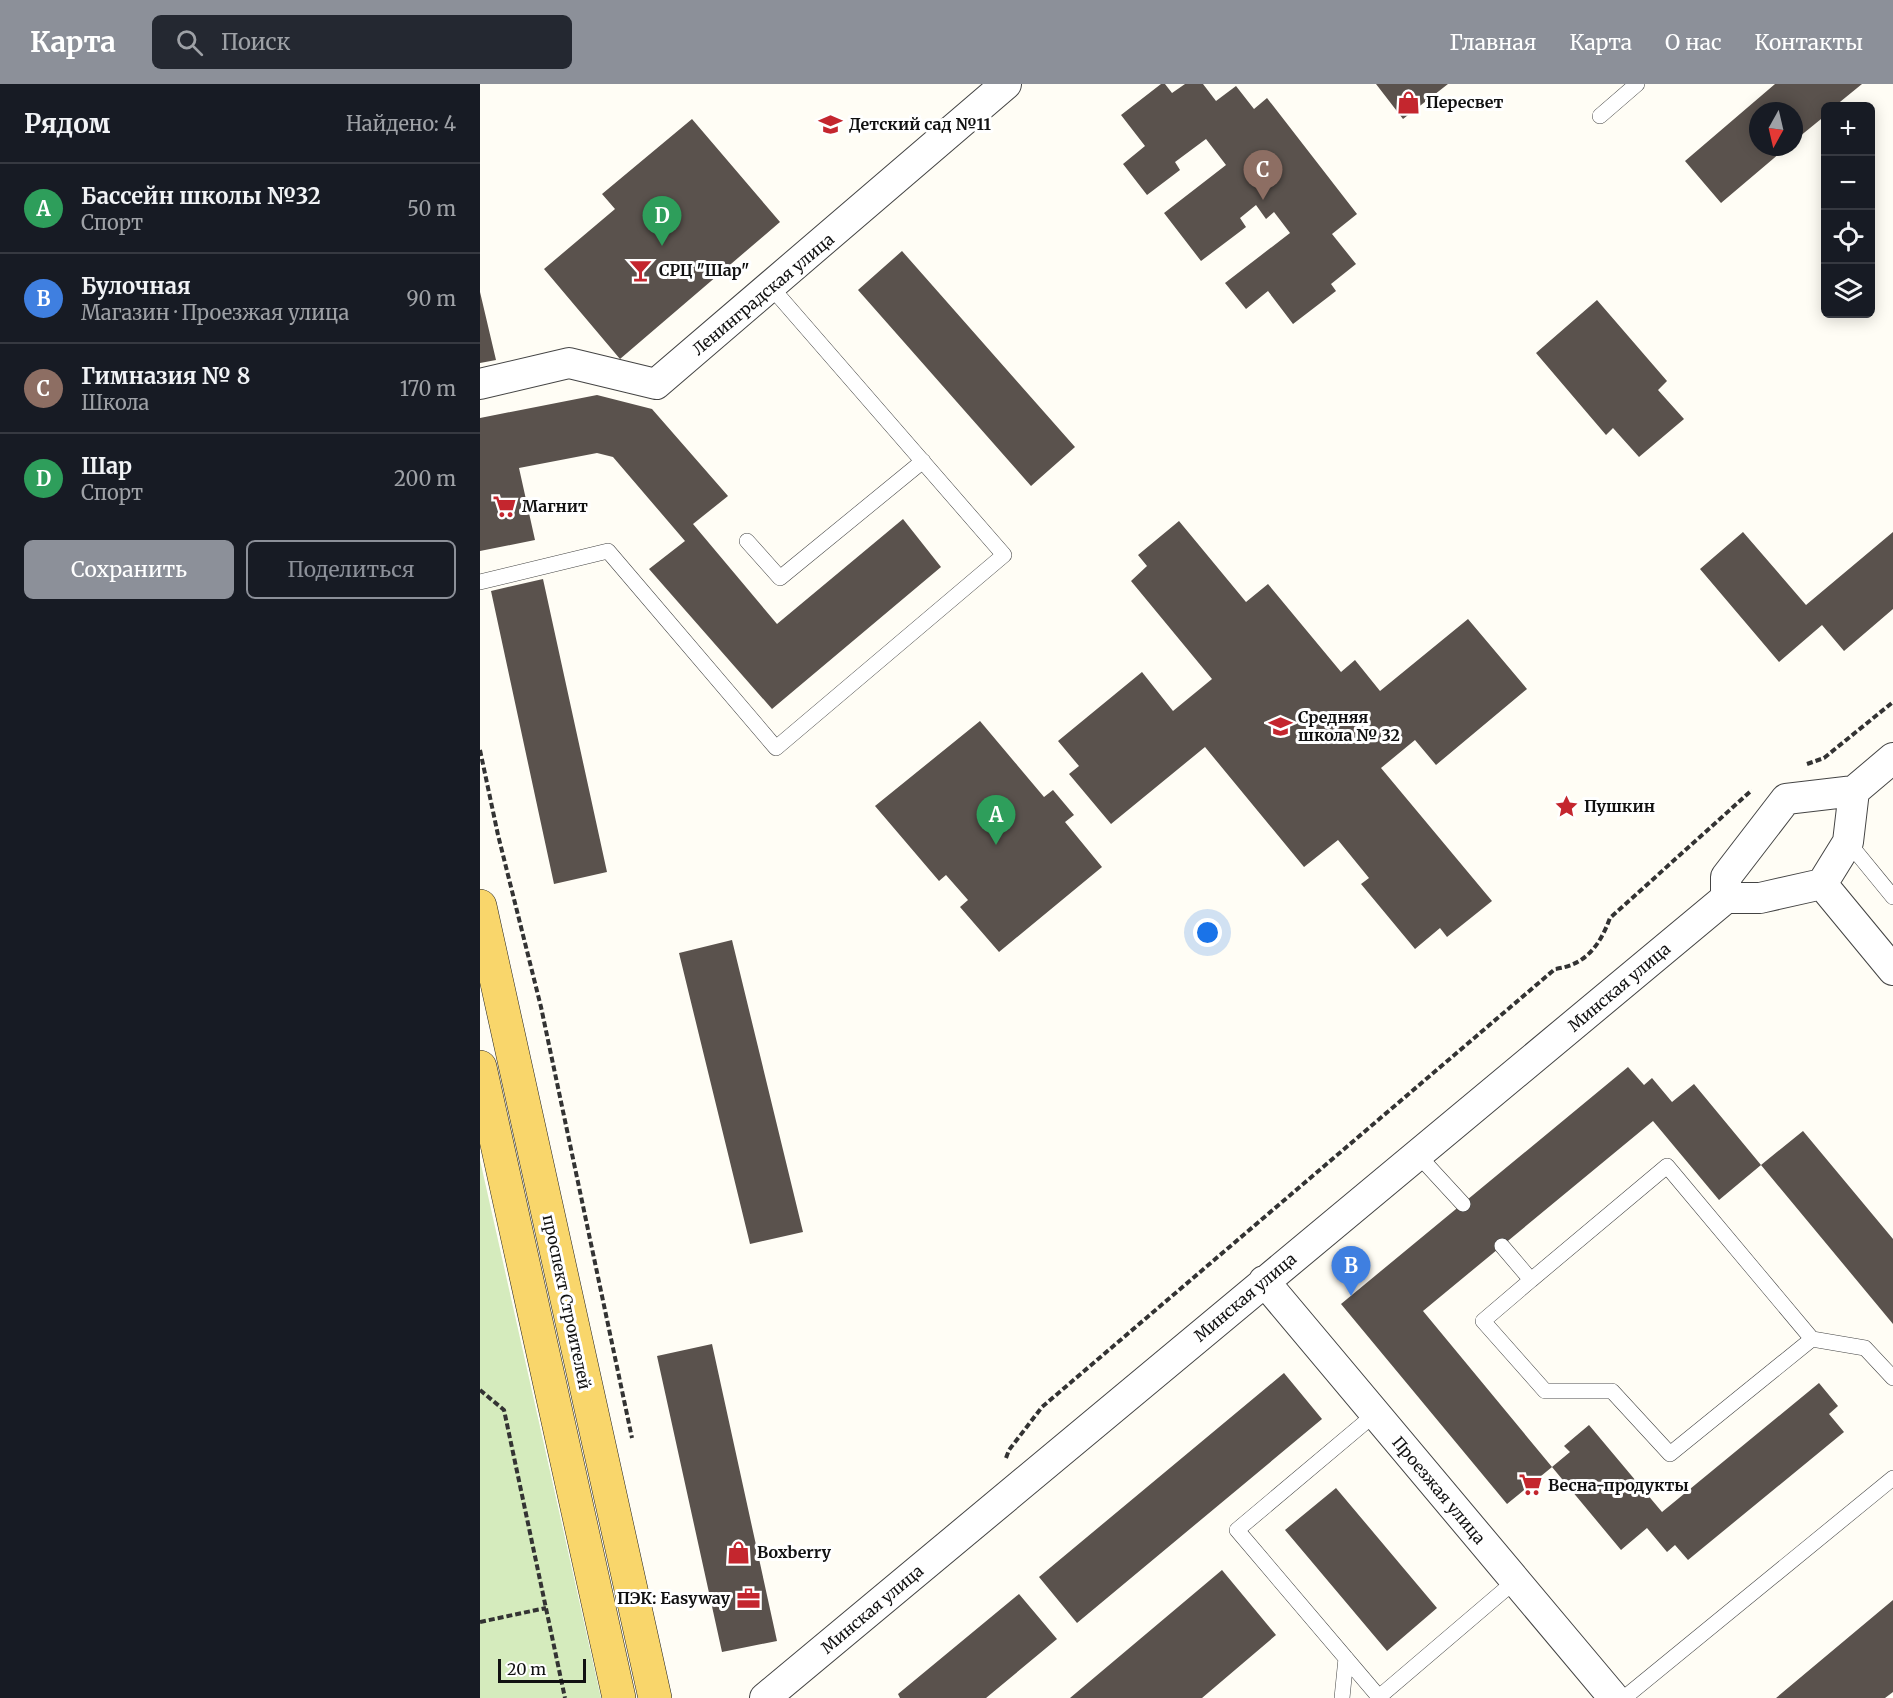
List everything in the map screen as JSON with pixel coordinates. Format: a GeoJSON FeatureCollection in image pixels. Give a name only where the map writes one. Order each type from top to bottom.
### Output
{"type":"FeatureCollection","features":[{"type":"Feature","properties":{"kind":"main road","name":"проспект Строителей"},"geometry":{"type":"LineString","coordinates":[[480,906],[655,1698]]}},
{"type":"Feature","properties":{"kind":"main road","name":"проспект Строителей"},"geometry":{"type":"LineString","coordinates":[[480,1067],[619,1698]]}},
{"type":"Feature","properties":{"kind":"street","name":"Ленинградская улица"},"geometry":{"type":"LineString","coordinates":[[480,384],[568,363],[656,384],[1006,84]]}},
{"type":"Feature","properties":{"kind":"street"},"geometry":{"type":"LineString","coordinates":[[1854,791],[1848,843],[1822,884],[1760,898],[1726,898],[1726,877],[1786,799],[1854,791],[1893,758]]}},
{"type":"Feature","properties":{"kind":"street"},"geometry":{"type":"LineString","coordinates":[[1822,884],[1893,970]]}},
{"type":"Feature","properties":{"kind":"street","name":"Минская улица"},"geometry":{"type":"LineString","coordinates":[[765,1698],[1726,898]]}},
{"type":"Feature","properties":{"kind":"street","name":"Проезжая улица"},"geometry":{"type":"LineString","coordinates":[[1264,1281],[1614,1698]]}},
{"type":"Feature","properties":{"kind":"lane"},"geometry":{"type":"LineString","coordinates":[[1600,116],[1637,84]]}},
{"type":"Feature","properties":{"kind":"lane"},"geometry":{"type":"LineString","coordinates":[[480,582],[608,551],[776,748],[1004,555],[771,287]]}},
{"type":"Feature","properties":{"kind":"lane"},"geometry":{"type":"LineString","coordinates":[[747,541],[780,578],[923,461]]}},
{"type":"Feature","properties":{"kind":"lane"},"geometry":{"type":"LineString","coordinates":[[1848,843],[1893,897]]}},
{"type":"Feature","properties":{"kind":"lane"},"geometry":{"type":"LineString","coordinates":[[1417,1154],[1463,1204]]}},
{"type":"Feature","properties":{"kind":"lane"},"geometry":{"type":"LineString","coordinates":[[1812,1339],[1670,1454],[1612,1391],[1545,1391],[1483,1321],[1667,1166],[1812,1339],[1864,1348],[1893,1378]]}},
{"type":"Feature","properties":{"kind":"lane"},"geometry":{"type":"LineString","coordinates":[[1502,1246],[1531,1280]]}},
{"type":"Feature","properties":{"kind":"lane"},"geometry":{"type":"LineString","coordinates":[[1375,1414],[1237,1530],[1379,1696],[1515,1581]]}},
{"type":"Feature","properties":{"kind":"lane"},"geometry":{"type":"LineString","coordinates":[[1624,1698],[1893,1478]]}},
{"type":"Feature","properties":{"kind":"lane"},"geometry":{"type":"LineString","coordinates":[[1342,1698],[1346,1658]]}},
{"type":"Feature","properties":{"kind":"path"},"geometry":{"type":"LineString","coordinates":[[1804,765],[1824,758],[1893,702]]}},
{"type":"Feature","properties":{"kind":"path"},"geometry":{"type":"LineString","coordinates":[[480,750],[498,835],[541,1007],[634,1445]]}},
{"type":"Feature","properties":{"kind":"path"},"geometry":{"type":"LineString","coordinates":[[1005,1460],[1009,1450],[1042,1407],[1555,969],[1573,967],[1602,941],[1610,918],[1755,788]]}},
{"type":"Feature","properties":{"kind":"path"},"geometry":{"type":"LineString","coordinates":[[480,1390],[504,1410],[565,1698]]}},
{"type":"Feature","properties":{"kind":"path"},"geometry":{"type":"LineString","coordinates":[[480,1622],[546,1608]]}},
{"type":"Feature","properties":{"kind":"green space"},"geometry":{"type":"Polygon","coordinates":[[[480,1160],[601,1698],[480,1698],[480,1160]]]}},
{"type":"Feature","properties":{"kind":"building"},"geometry":{"type":"Polygon","coordinates":[[[1161,84],[1165,84],[1172,93],[1185,84],[1203,84],[1216,101],[1236,86],[1254,109],[1267,98],[1357,214],[1332,234],[1356,264],[1331,284],[1336,291],[1293,324],[1268,291],[1246,309],[1225,283],[1290,233],[1274,212],[1266,219],[1256,205],[1240,218],[1246,227],[1201,261],[1164,213],[1226,165],[1206,139],[1175,162],[1180,170],[1147,195],[1123,164],[1145,146],[1121,115],[1161,84]]]}},
{"type":"Feature","properties":{"kind":"building","name":"Пересвет"},"geometry":{"type":"Polygon","coordinates":[[[1376,84],[1448,84],[1403,119],[1376,84]]]}},
{"type":"Feature","properties":{"kind":"building"},"geometry":{"type":"Polygon","coordinates":[[[1775,84],[1862,84],[1840,102],[1821,102],[1821,119],[1803,134],[1803,102],[1754,102],[1775,84]]]}},
{"type":"Feature","properties":{"kind":"building"},"geometry":{"type":"Polygon","coordinates":[[[1749,106],[1749,156],[1776,156],[1721,203],[1685,161],[1749,106]]]}},
{"type":"Feature","properties":{"kind":"building"},"geometry":{"type":"Polygon","coordinates":[[[692,119],[780,222],[620,359],[544,269],[615,209],[602,194],[692,119]]]}},
{"type":"Feature","properties":{"kind":"building"},"geometry":{"type":"Polygon","coordinates":[[[902,251],[1075,447],[1031,486],[858,290],[902,251]]]}},
{"type":"Feature","properties":{"kind":"building"},"geometry":{"type":"Polygon","coordinates":[[[480,292],[496,360],[480,363],[480,292]]]}},
{"type":"Feature","properties":{"kind":"building"},"geometry":{"type":"Polygon","coordinates":[[[1597,300],[1667,381],[1658,390],[1684,419],[1639,457],[1613,428],[1606,435],[1536,353],[1597,300]]]}},
{"type":"Feature","properties":{"kind":"building"},"geometry":{"type":"Polygon","coordinates":[[[597,395],[652,409],[728,496],[693,524],[777,624],[903,519],[941,567],[772,709],[649,569],[685,541],[613,457],[597,453],[519,468],[535,540],[480,551],[480,418],[597,395]]]}},
{"type":"Feature","properties":{"kind":"building","name":"Средняя школа № 32"},"geometry":{"type":"Polygon","coordinates":[[[1179,521],[1246,602],[1268,584],[1341,672],[1355,660],[1380,691],[1468,619],[1527,689],[1436,765],[1415,740],[1381,768],[1492,901],[1447,937],[1440,928],[1415,949],[1361,884],[1369,878],[1338,840],[1304,867],[1205,747],[1111,824],[1069,774],[1079,766],[1058,741],[1142,672],[1173,711],[1212,679],[1131,581],[1147,566],[1138,555],[1179,521]]]}},
{"type":"Feature","properties":{"kind":"building"},"geometry":{"type":"Polygon","coordinates":[[[1743,532],[1806,605],[1893,532],[1893,609],[1844,651],[1822,625],[1779,662],[1700,569],[1743,532]]]}},
{"type":"Feature","properties":{"kind":"building"},"geometry":{"type":"Polygon","coordinates":[[[543,579],[607,872],[554,884],[491,591],[543,579]]]}},
{"type":"Feature","properties":{"kind":"building"},"geometry":{"type":"Polygon","coordinates":[[[980,721],[1044,797],[1053,790],[1074,815],[1065,822],[1102,867],[999,952],[960,907],[968,900],[946,875],[939,881],[875,806],[980,721]]]}},
{"type":"Feature","properties":{"kind":"building"},"geometry":{"type":"Polygon","coordinates":[[[732,940],[803,1232],[750,1244],[679,953],[732,940]]]}},
{"type":"Feature","properties":{"kind":"building"},"geometry":{"type":"Polygon","coordinates":[[[1628,1067],[1644,1085],[1652,1078],[1672,1102],[1694,1084],[1761,1165],[1719,1200],[1653,1121],[1423,1311],[1552,1467],[1507,1504],[1341,1304],[1628,1067]]]}},
{"type":"Feature","properties":{"kind":"building"},"geometry":{"type":"Polygon","coordinates":[[[1803,1131],[1893,1239],[1893,1324],[1761,1165],[1803,1131]]]}},
{"type":"Feature","properties":{"kind":"building"},"geometry":{"type":"Polygon","coordinates":[[[712,1344],[777,1641],[722,1652],[657,1356],[712,1344]]]}},
{"type":"Feature","properties":{"kind":"building"},"geometry":{"type":"Polygon","coordinates":[[[1284,1373],[1322,1419],[1077,1623],[1039,1577],[1284,1373]]]}},
{"type":"Feature","properties":{"kind":"building"},"geometry":{"type":"Polygon","coordinates":[[[1819,1383],[1838,1406],[1829,1414],[1844,1432],[1688,1560],[1675,1545],[1667,1552],[1647,1528],[1621,1550],[1552,1467],[1570,1452],[1564,1446],[1589,1425],[1662,1512],[1819,1383]]]}},
{"type":"Feature","properties":{"kind":"building"},"geometry":{"type":"Polygon","coordinates":[[[1336,1488],[1437,1608],[1387,1651],[1285,1530],[1336,1488]]]}},
{"type":"Feature","properties":{"kind":"building"},"geometry":{"type":"Polygon","coordinates":[[[1222,1570],[1276,1635],[1202,1698],[1070,1698],[1222,1570]]]}},
{"type":"Feature","properties":{"kind":"building"},"geometry":{"type":"Polygon","coordinates":[[[1019,1594],[1057,1639],[986,1698],[900,1698],[898,1694],[1019,1594]]]}},
{"type":"Feature","properties":{"kind":"building"},"geometry":{"type":"Polygon","coordinates":[[[1893,1600],[1893,1692],[1885,1698],[1776,1698],[1893,1600]]]}},
{"type":"Feature","properties":{"kind":"place","name":"Пересвет"},"geometry":{"type":"Point","coordinates":[1408,102]}},
{"type":"Feature","properties":{"kind":"place","name":"Детский сад №11"},"geometry":{"type":"Point","coordinates":[831,124]}},
{"type":"Feature","properties":{"kind":"place","name":"Гимназия № 8"},"geometry":{"type":"Point","coordinates":[1263,200]}},
{"type":"Feature","properties":{"kind":"place","name":"Шар"},"geometry":{"type":"Point","coordinates":[662,246]}},
{"type":"Feature","properties":{"kind":"place","name":"СРЦ \"Шар\""},"geometry":{"type":"Point","coordinates":[641,270]}},
{"type":"Feature","properties":{"kind":"place","name":"Магнит"},"geometry":{"type":"Point","coordinates":[504,506]}},
{"type":"Feature","properties":{"kind":"place","name":"Средняя школа № 32"},"geometry":{"type":"Point","coordinates":[1280,726]}},
{"type":"Feature","properties":{"kind":"place","name":"Пушкин"},"geometry":{"type":"Point","coordinates":[1566,806]}},
{"type":"Feature","properties":{"kind":"place","name":"Бассейн школы №32"},"geometry":{"type":"Point","coordinates":[996,845]}},
{"type":"Feature","properties":{"kind":"place","name":"Булочная"},"geometry":{"type":"Point","coordinates":[1351,1296]}},
{"type":"Feature","properties":{"kind":"place","name":"Весна-продукты"},"geometry":{"type":"Point","coordinates":[1530,1485]}},
{"type":"Feature","properties":{"kind":"place","name":"Boxberry"},"geometry":{"type":"Point","coordinates":[739,1552]}},
{"type":"Feature","properties":{"kind":"place","name":"ПЭК: Easyway"},"geometry":{"type":"Point","coordinates":[748,1598]}}]}
